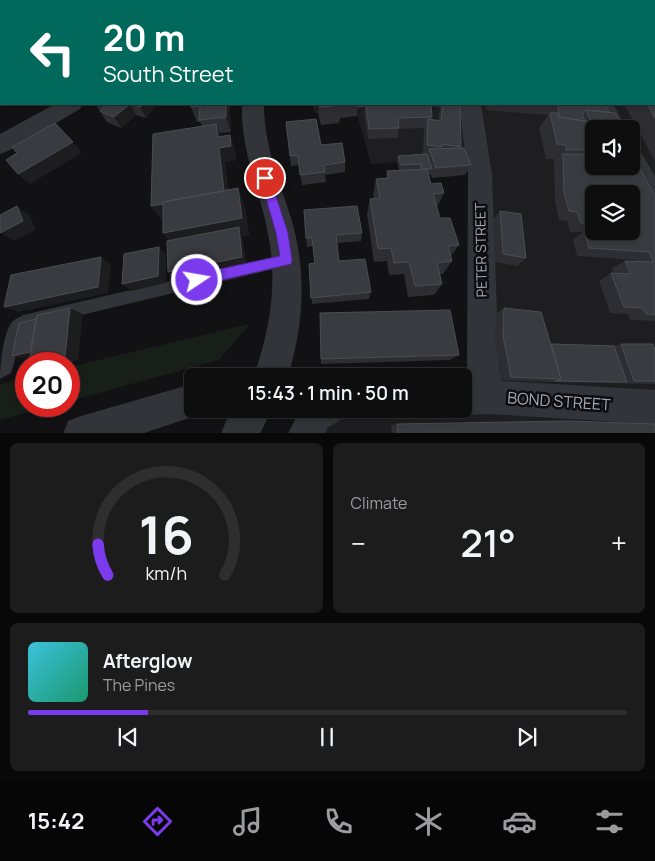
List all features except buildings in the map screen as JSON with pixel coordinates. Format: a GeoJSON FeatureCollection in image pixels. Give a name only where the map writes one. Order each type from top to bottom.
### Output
{"type":"FeatureCollection","features":[{"type":"Feature","properties":{"kind":"street"},"geometry":{"type":"LineString","coordinates":[[3,139],[70,105]]}},
{"type":"Feature","properties":{"kind":"street"},"geometry":{"type":"LineString","coordinates":[[253,105],[252,119],[259,160],[282,233],[286,260],[287,306],[282,342],[274,368]]}},
{"type":"Feature","properties":{"kind":"street","name":"PETER STREET"},"geometry":{"type":"LineString","coordinates":[[470,105],[480,174],[483,369],[475,397]]}},
{"type":"Feature","properties":{"kind":"street"},"geometry":{"type":"LineString","coordinates":[[606,105],[614,120]]}},
{"type":"Feature","properties":{"kind":"street"},"geometry":{"type":"LineString","coordinates":[[640,167],[655,193]]}},
{"type":"Feature","properties":{"kind":"street","name":"BOND STREET"},"geometry":{"type":"LineString","coordinates":[[475,397],[655,407]]}},
{"type":"Feature","properties":{"kind":"street"},"geometry":{"type":"LineString","coordinates":[[84,433],[184,403]]}},
{"type":"Feature","properties":{"kind":"street"},"geometry":{"type":"LineString","coordinates":[[306,433],[313,418]]}},
{"type":"Feature","properties":{"kind":"lane"},"geometry":{"type":"LineString","coordinates":[[0,371],[5,366],[17,327],[28,320],[286,260]]}},
{"type":"Feature","properties":{"kind":"shaded area"},"geometry":{"type":"Polygon","coordinates":[[[354,105],[655,105],[655,433],[316,433],[334,418],[472,418],[470,157],[371,164],[354,105]]]}},
{"type":"Feature","properties":{"kind":"shaded area"},"geometry":{"type":"Polygon","coordinates":[[[250,324],[219,360],[184,368],[184,370],[80,398],[80,364],[250,324]]]}},
{"type":"Feature","properties":{"kind":"shaded area"},"geometry":{"type":"Polygon","coordinates":[[[15,380],[15,416],[0,420],[0,384],[15,380]]]}},
{"type":"Feature","properties":{"kind":"route"},"geometry":{"type":"LineString","coordinates":[[197,280],[286,260],[282,233],[265,178]]}}]}
